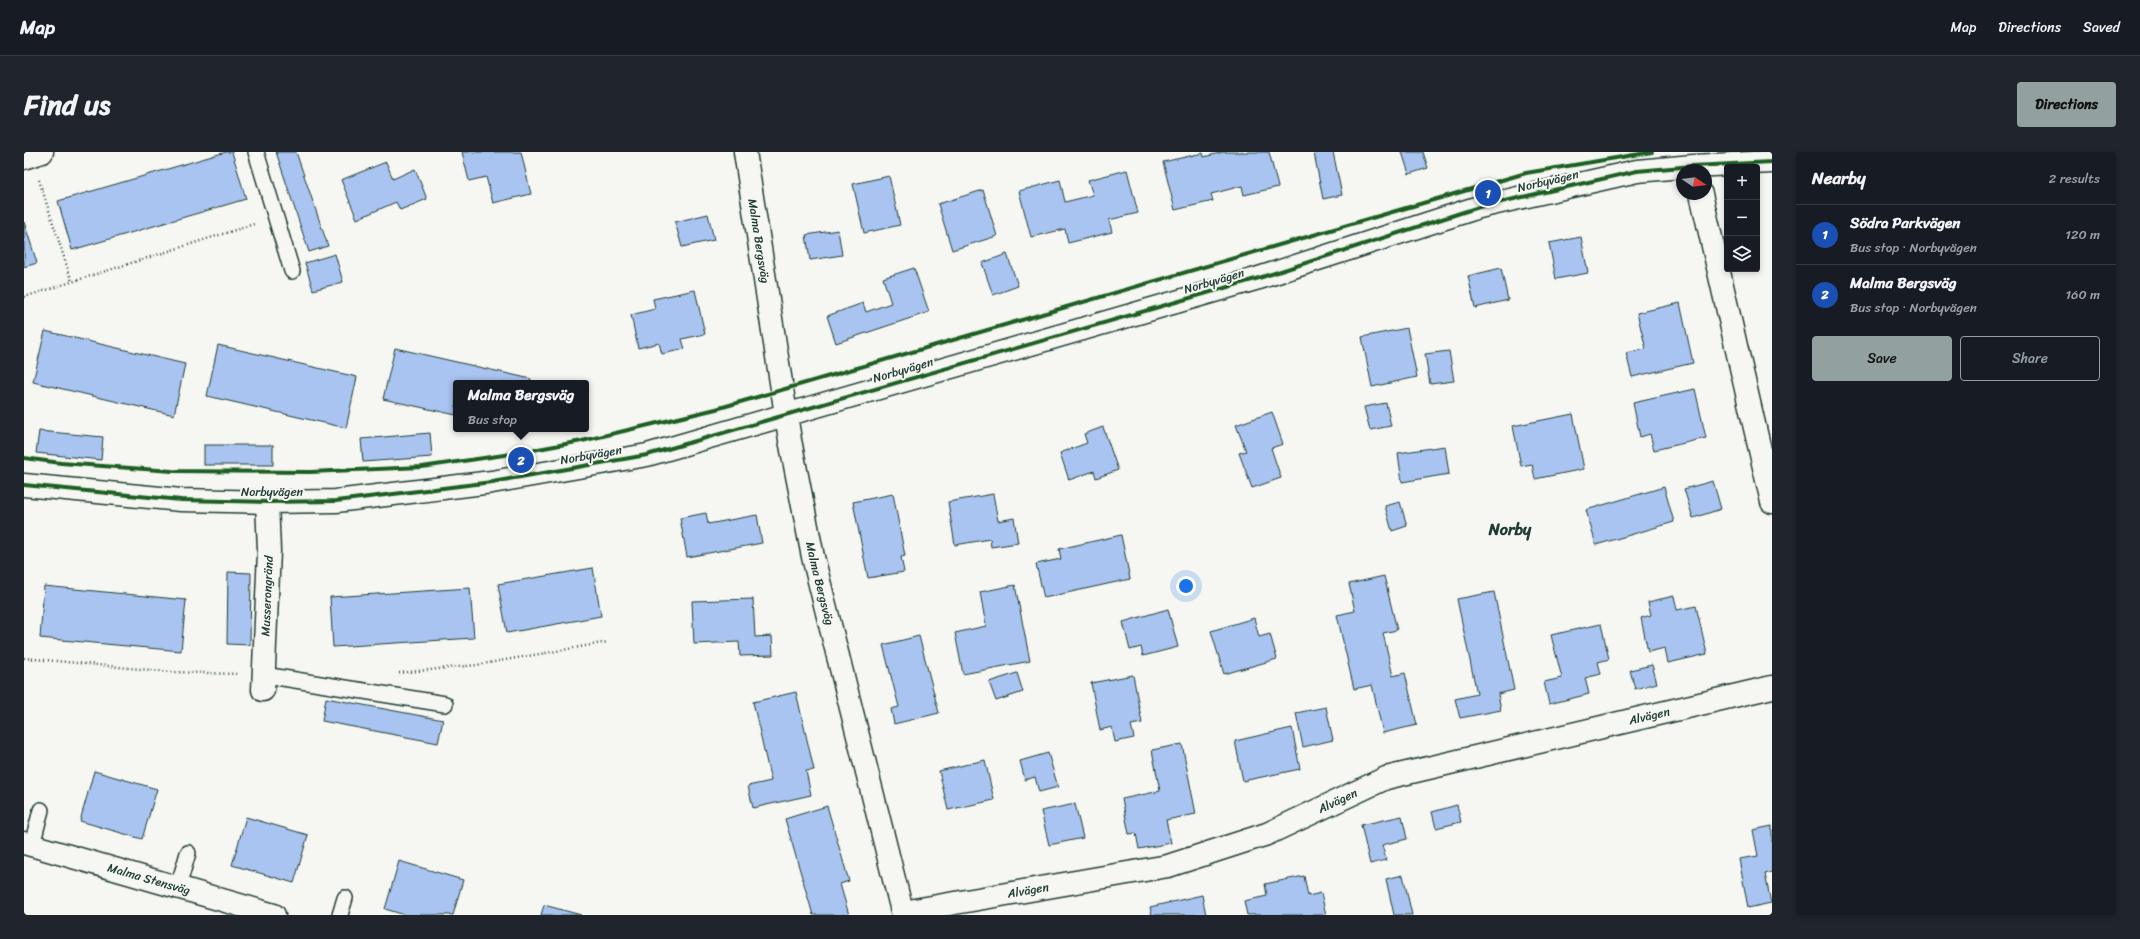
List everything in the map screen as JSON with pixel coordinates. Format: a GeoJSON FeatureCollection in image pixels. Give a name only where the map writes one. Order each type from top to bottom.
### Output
{"type":"FeatureCollection","features":[{"type":"Feature","properties":{"kind":"street","name":"Malma Bergsväg"},"geometry":{"type":"LineString","coordinates":[[745,152],[786,414],[813,557],[840,670],[903,913]]}},
{"type":"Feature","properties":{"kind":"street","name":"Norbyvägen"},"geometry":{"type":"LineString","coordinates":[[24,485],[147,497],[267,502],[336,501],[500,480],[647,455],[1260,278],[1479,207],[1637,172],[1692,163],[1772,162]]}},
{"type":"Feature","properties":{"kind":"street"},"geometry":{"type":"LineString","coordinates":[[1702,200],[1772,502]]}},
{"type":"Feature","properties":{"kind":"street","name":"Musserongränd"},"geometry":{"type":"LineString","coordinates":[[264,682],[269,551],[267,502]]}},
{"type":"Feature","properties":{"kind":"street","name":"Alvägen"},"geometry":{"type":"LineString","coordinates":[[903,913],[1168,866],[1267,834],[1386,778],[1772,687]]}},
{"type":"Feature","properties":{"kind":"street","name":"Malma Stensväg"},"geometry":{"type":"LineString","coordinates":[[28,844],[274,915]]}},
{"type":"Feature","properties":{"kind":"lane"},"geometry":{"type":"LineString","coordinates":[[256,152],[292,271]]}},
{"type":"Feature","properties":{"kind":"lane"},"geometry":{"type":"LineString","coordinates":[[264,682],[445,704]]}},
{"type":"Feature","properties":{"kind":"lane"},"geometry":{"type":"LineString","coordinates":[[28,844],[41,810]]}},
{"type":"Feature","properties":{"kind":"lane"},"geometry":{"type":"LineString","coordinates":[[178,887],[188,852]]}},
{"type":"Feature","properties":{"kind":"lane"},"geometry":{"type":"LineString","coordinates":[[340,915],[345,898]]}},
{"type":"Feature","properties":{"kind":"path"},"geometry":{"type":"LineString","coordinates":[[32,155],[72,282]]}},
{"type":"Feature","properties":{"kind":"path"},"geometry":{"type":"LineString","coordinates":[[24,297],[276,217]]}},
{"type":"Feature","properties":{"kind":"path"},"geometry":{"type":"LineString","coordinates":[[398,673],[477,665],[608,642]]}},
{"type":"Feature","properties":{"kind":"path"},"geometry":{"type":"LineString","coordinates":[[24,658],[264,682]]}},
{"type":"Feature","properties":{"kind":"building"},"geometry":{"type":"Polygon","coordinates":[[[226,152],[232,152],[246,199],[72,250],[58,201],[226,152]]]}},
{"type":"Feature","properties":{"kind":"building"},"geometry":{"type":"Polygon","coordinates":[[[276,152],[296,152],[328,246],[309,252],[276,152]]]}},
{"type":"Feature","properties":{"kind":"building"},"geometry":{"type":"Polygon","coordinates":[[[462,152],[521,152],[531,194],[493,203],[486,177],[469,181],[462,152]]]}},
{"type":"Feature","properties":{"kind":"building"},"geometry":{"type":"Polygon","coordinates":[[[1223,152],[1269,152],[1278,187],[1244,195],[1242,186],[1211,194],[1213,201],[1175,210],[1163,162],[1203,153],[1204,157],[1223,152]]]}},
{"type":"Feature","properties":{"kind":"building"},"geometry":{"type":"Polygon","coordinates":[[[1333,152],[1342,195],[1323,199],[1314,153],[1333,152]]]}},
{"type":"Feature","properties":{"kind":"building"},"geometry":{"type":"Polygon","coordinates":[[[1402,152],[1423,152],[1428,168],[1409,174],[1402,152]]]}},
{"type":"Feature","properties":{"kind":"building"},"geometry":{"type":"Polygon","coordinates":[[[386,162],[393,179],[415,169],[427,199],[400,210],[396,202],[357,219],[341,180],[386,162]]]}},
{"type":"Feature","properties":{"kind":"building"},"geometry":{"type":"Polygon","coordinates":[[[1127,170],[1138,213],[1109,220],[1112,232],[1068,243],[1065,229],[1031,237],[1019,191],[1060,180],[1065,202],[1093,195],[1088,180],[1127,170]]]}},
{"type":"Feature","properties":{"kind":"building"},"geometry":{"type":"Polygon","coordinates":[[[889,176],[900,225],[864,233],[853,184],[889,176]]]}},
{"type":"Feature","properties":{"kind":"building"},"geometry":{"type":"Polygon","coordinates":[[[983,190],[997,236],[952,250],[938,204],[983,190]]]}},
{"type":"Feature","properties":{"kind":"building"},"geometry":{"type":"Polygon","coordinates":[[[708,214],[714,240],[682,247],[675,222],[708,214]]]}},
{"type":"Feature","properties":{"kind":"building"},"geometry":{"type":"Polygon","coordinates":[[[24,222],[37,263],[24,267],[24,222]]]}},
{"type":"Feature","properties":{"kind":"building"},"geometry":{"type":"Polygon","coordinates":[[[838,230],[842,255],[810,260],[806,235],[838,230]]]}},
{"type":"Feature","properties":{"kind":"building"},"geometry":{"type":"Polygon","coordinates":[[[1581,237],[1588,273],[1556,279],[1549,243],[1581,237]]]}},
{"type":"Feature","properties":{"kind":"building"},"geometry":{"type":"Polygon","coordinates":[[[335,254],[343,282],[313,290],[305,263],[335,254]]]}},
{"type":"Feature","properties":{"kind":"building"},"geometry":{"type":"Polygon","coordinates":[[[1007,254],[1018,286],[993,295],[982,263],[1007,254]]]}},
{"type":"Feature","properties":{"kind":"building"},"geometry":{"type":"Polygon","coordinates":[[[914,268],[929,312],[836,343],[827,316],[863,303],[866,312],[891,303],[883,278],[914,268]]]}},
{"type":"Feature","properties":{"kind":"building"},"geometry":{"type":"Polygon","coordinates":[[[1501,268],[1508,300],[1475,308],[1468,276],[1501,268]]]}},
{"type":"Feature","properties":{"kind":"building"},"geometry":{"type":"Polygon","coordinates":[[[695,290],[705,334],[682,339],[685,349],[662,354],[659,343],[638,348],[631,315],[655,309],[653,299],[695,290]]]}},
{"type":"Feature","properties":{"kind":"building"},"geometry":{"type":"Polygon","coordinates":[[[1680,303],[1693,363],[1632,377],[1626,353],[1646,349],[1637,313],[1680,303]]]}},
{"type":"Feature","properties":{"kind":"building"},"geometry":{"type":"Polygon","coordinates":[[[1407,328],[1417,377],[1372,387],[1362,337],[1407,328]]]}},
{"type":"Feature","properties":{"kind":"building"},"geometry":{"type":"Polygon","coordinates":[[[45,331],[185,364],[174,415],[33,382],[45,331]]]}},
{"type":"Feature","properties":{"kind":"building"},"geometry":{"type":"Polygon","coordinates":[[[218,345],[357,377],[346,428],[207,396],[218,345]]]}},
{"type":"Feature","properties":{"kind":"building"},"geometry":{"type":"Polygon","coordinates":[[[395,348],[531,379],[453,380],[453,414],[383,399],[395,348]]]}},
{"type":"Feature","properties":{"kind":"building"},"geometry":{"type":"Polygon","coordinates":[[[1449,351],[1454,381],[1430,384],[1425,354],[1449,351]]]}},
{"type":"Feature","properties":{"kind":"building"},"geometry":{"type":"Polygon","coordinates":[[[1695,389],[1706,438],[1654,450],[1650,434],[1640,437],[1633,403],[1695,389]]]}},
{"type":"Feature","properties":{"kind":"building"},"geometry":{"type":"Polygon","coordinates":[[[1386,403],[1391,426],[1370,430],[1364,407],[1386,403]]]}},
{"type":"Feature","properties":{"kind":"building"},"geometry":{"type":"Polygon","coordinates":[[[1272,412],[1283,444],[1271,448],[1281,478],[1252,488],[1239,453],[1246,451],[1236,425],[1272,412]]]}},
{"type":"Feature","properties":{"kind":"building"},"geometry":{"type":"Polygon","coordinates":[[[1573,414],[1584,469],[1535,479],[1532,464],[1521,466],[1513,426],[1573,414]]]}},
{"type":"Feature","properties":{"kind":"building"},"geometry":{"type":"Polygon","coordinates":[[[1103,427],[1118,470],[1096,478],[1094,471],[1069,480],[1060,453],[1087,443],[1084,434],[1103,427]]]}},
{"type":"Feature","properties":{"kind":"building"},"geometry":{"type":"Polygon","coordinates":[[[39,431],[103,437],[101,460],[36,453],[39,431]]]}},
{"type":"Feature","properties":{"kind":"building"},"geometry":{"type":"Polygon","coordinates":[[[430,433],[432,457],[363,462],[361,439],[430,433]]]}},
{"type":"Feature","properties":{"kind":"building"},"geometry":{"type":"Polygon","coordinates":[[[204,445],[273,445],[273,465],[204,465],[204,445]]]}},
{"type":"Feature","properties":{"kind":"building"},"geometry":{"type":"Polygon","coordinates":[[[1445,446],[1449,474],[1402,482],[1398,453],[1445,446]]]}},
{"type":"Feature","properties":{"kind":"building"},"geometry":{"type":"Polygon","coordinates":[[[1713,481],[1721,509],[1693,518],[1684,489],[1713,481]]]}},
{"type":"Feature","properties":{"kind":"building"},"geometry":{"type":"Polygon","coordinates":[[[1664,487],[1674,522],[1596,545],[1586,510],[1664,487]]]}},
{"type":"Feature","properties":{"kind":"building"},"geometry":{"type":"Polygon","coordinates":[[[893,494],[905,556],[901,557],[904,572],[868,578],[853,502],[893,494]]]}},
{"type":"Feature","properties":{"kind":"building"},"geometry":{"type":"Polygon","coordinates":[[[993,494],[998,521],[1014,518],[1018,543],[991,547],[990,539],[955,545],[948,502],[993,494]]]}},
{"type":"Feature","properties":{"kind":"building"},"geometry":{"type":"Polygon","coordinates":[[[1400,502],[1407,526],[1392,531],[1385,506],[1400,502]]]}},
{"type":"Feature","properties":{"kind":"building"},"geometry":{"type":"Polygon","coordinates":[[[706,513],[708,524],[757,515],[762,543],[687,557],[680,518],[706,513]]]}},
{"type":"Feature","properties":{"kind":"building"},"geometry":{"type":"Polygon","coordinates":[[[1121,535],[1130,579],[1044,598],[1036,564],[1061,559],[1059,549],[1121,535]]]}},
{"type":"Feature","properties":{"kind":"building"},"geometry":{"type":"Polygon","coordinates":[[[593,568],[601,616],[507,633],[498,584],[593,568]]]}},
{"type":"Feature","properties":{"kind":"building"},"geometry":{"type":"Polygon","coordinates":[[[228,572],[251,573],[250,645],[227,644],[228,572]]]}},
{"type":"Feature","properties":{"kind":"building"},"geometry":{"type":"Polygon","coordinates":[[[1384,576],[1397,630],[1383,633],[1393,676],[1405,673],[1417,725],[1383,733],[1372,685],[1354,689],[1337,615],[1355,611],[1349,584],[1384,576]]]}},
{"type":"Feature","properties":{"kind":"building"},"geometry":{"type":"Polygon","coordinates":[[[1015,585],[1030,661],[963,674],[955,633],[986,626],[980,592],[1015,585]]]}},
{"type":"Feature","properties":{"kind":"building"},"geometry":{"type":"Polygon","coordinates":[[[44,586],[186,600],[181,651],[40,638],[44,586]]]}},
{"type":"Feature","properties":{"kind":"building"},"geometry":{"type":"Polygon","coordinates":[[[470,588],[474,638],[333,647],[330,597],[470,588]]]}},
{"type":"Feature","properties":{"kind":"building"},"geometry":{"type":"Polygon","coordinates":[[[1494,592],[1514,690],[1498,694],[1501,710],[1460,718],[1455,699],[1477,694],[1457,599],[1494,592]]]}},
{"type":"Feature","properties":{"kind":"building"},"geometry":{"type":"Polygon","coordinates":[[[1674,596],[1677,610],[1696,606],[1707,654],[1668,663],[1665,648],[1648,652],[1641,618],[1651,615],[1648,602],[1674,596]]]}},
{"type":"Feature","properties":{"kind":"building"},"geometry":{"type":"Polygon","coordinates":[[[753,599],[755,637],[772,636],[773,655],[740,656],[739,642],[694,644],[692,601],[753,599]]]}},
{"type":"Feature","properties":{"kind":"building"},"geometry":{"type":"Polygon","coordinates":[[[1168,609],[1178,647],[1143,656],[1141,647],[1130,650],[1123,622],[1168,609]]]}},
{"type":"Feature","properties":{"kind":"building"},"geometry":{"type":"Polygon","coordinates":[[[1254,618],[1259,637],[1270,634],[1277,659],[1224,674],[1211,631],[1254,618]]]}},
{"type":"Feature","properties":{"kind":"building"},"geometry":{"type":"Polygon","coordinates":[[[1601,624],[1609,659],[1598,662],[1601,674],[1585,678],[1589,694],[1549,704],[1544,682],[1562,678],[1551,635],[1601,624]]]}},
{"type":"Feature","properties":{"kind":"building"},"geometry":{"type":"Polygon","coordinates":[[[919,636],[939,713],[894,724],[891,709],[899,707],[883,645],[919,636]]]}},
{"type":"Feature","properties":{"kind":"building"},"geometry":{"type":"Polygon","coordinates":[[[1652,665],[1657,683],[1635,689],[1630,670],[1652,665]]]}},
{"type":"Feature","properties":{"kind":"building"},"geometry":{"type":"Polygon","coordinates":[[[1017,673],[1023,692],[996,701],[989,682],[1017,673]]]}},
{"type":"Feature","properties":{"kind":"building"},"geometry":{"type":"Polygon","coordinates":[[[1133,675],[1142,723],[1131,725],[1134,738],[1115,742],[1112,727],[1100,730],[1091,683],[1133,675]]]}},
{"type":"Feature","properties":{"kind":"building"},"geometry":{"type":"Polygon","coordinates":[[[796,692],[814,770],[806,771],[811,795],[753,808],[748,786],[771,781],[753,702],[796,692]]]}},
{"type":"Feature","properties":{"kind":"building"},"geometry":{"type":"Polygon","coordinates":[[[326,698],[443,720],[438,743],[322,721],[326,698]]]}},
{"type":"Feature","properties":{"kind":"building"},"geometry":{"type":"Polygon","coordinates":[[[1326,707],[1333,740],[1303,747],[1296,713],[1326,707]]]}},
{"type":"Feature","properties":{"kind":"building"},"geometry":{"type":"Polygon","coordinates":[[[1292,728],[1300,769],[1243,781],[1235,741],[1292,728]]]}},
{"type":"Feature","properties":{"kind":"building"},"geometry":{"type":"Polygon","coordinates":[[[1182,744],[1196,814],[1166,820],[1171,843],[1139,849],[1136,833],[1129,834],[1122,799],[1160,791],[1152,750],[1182,744]]]}},
{"type":"Feature","properties":{"kind":"building"},"geometry":{"type":"Polygon","coordinates":[[[1048,753],[1058,787],[1039,792],[1035,777],[1025,780],[1020,761],[1048,753]]]}},
{"type":"Feature","properties":{"kind":"building"},"geometry":{"type":"Polygon","coordinates":[[[985,760],[994,800],[948,810],[939,771],[985,760]]]}},
{"type":"Feature","properties":{"kind":"building"},"geometry":{"type":"Polygon","coordinates":[[[94,771],[157,789],[142,839],[80,821],[94,771]]]}},
{"type":"Feature","properties":{"kind":"building"},"geometry":{"type":"Polygon","coordinates":[[[1075,804],[1083,838],[1049,845],[1041,811],[1075,804]]]}},
{"type":"Feature","properties":{"kind":"building"},"geometry":{"type":"Polygon","coordinates":[[[1457,805],[1461,822],[1436,828],[1432,812],[1457,805]]]}},
{"type":"Feature","properties":{"kind":"building"},"geometry":{"type":"Polygon","coordinates":[[[827,806],[849,881],[840,884],[849,915],[813,915],[785,819],[827,806]]]}},
{"type":"Feature","properties":{"kind":"building"},"geometry":{"type":"Polygon","coordinates":[[[1402,816],[1407,839],[1382,845],[1386,860],[1370,864],[1361,825],[1402,816]]]}},
{"type":"Feature","properties":{"kind":"building"},"geometry":{"type":"Polygon","coordinates":[[[246,817],[308,835],[294,883],[232,865],[246,817]]]}},
{"type":"Feature","properties":{"kind":"building"},"geometry":{"type":"Polygon","coordinates":[[[1772,826],[1772,872],[1765,874],[1771,903],[1748,908],[1739,859],[1758,856],[1753,830],[1772,826]]]}},
{"type":"Feature","properties":{"kind":"building"},"geometry":{"type":"Polygon","coordinates":[[[399,861],[463,880],[453,915],[405,915],[385,909],[399,861]]]}},
{"type":"Feature","properties":{"kind":"building"},"geometry":{"type":"Polygon","coordinates":[[[1403,875],[1412,915],[1394,915],[1386,879],[1403,875]]]}},
{"type":"Feature","properties":{"kind":"building"},"geometry":{"type":"Polygon","coordinates":[[[1304,876],[1308,896],[1321,893],[1326,915],[1247,915],[1244,901],[1267,896],[1265,884],[1304,876]]]}},
{"type":"Feature","properties":{"kind":"building"},"geometry":{"type":"Polygon","coordinates":[[[1202,895],[1206,915],[1152,915],[1150,907],[1202,895]]]}},
{"type":"Feature","properties":{"kind":"building"},"geometry":{"type":"Polygon","coordinates":[[[544,905],[581,915],[541,915],[544,905]]]}},
{"type":"Feature","properties":{"kind":"cycle path"},"geometry":{"type":"LineString","coordinates":[[24,458],[61,463],[172,471],[310,472],[422,467],[511,454],[582,441],[716,409],[1526,173],[1652,152]]}},
{"type":"Feature","properties":{"kind":"cycle path"},"geometry":{"type":"LineString","coordinates":[[24,485],[181,500],[267,502],[336,501],[492,482],[647,455],[1259,278],[1479,207],[1637,171],[1693,166],[1772,162]]}},
{"type":"Feature","properties":{"kind":"place","name":"Södra Parkvägen"},"geometry":{"type":"Point","coordinates":[1488,193]}},
{"type":"Feature","properties":{"kind":"place","name":"Malma Bergsväg"},"geometry":{"type":"Point","coordinates":[521,460]}},
{"type":"Feature","properties":{"kind":"district","name":"Norby"},"geometry":{"type":"Point","coordinates":[1510,529]}}]}
